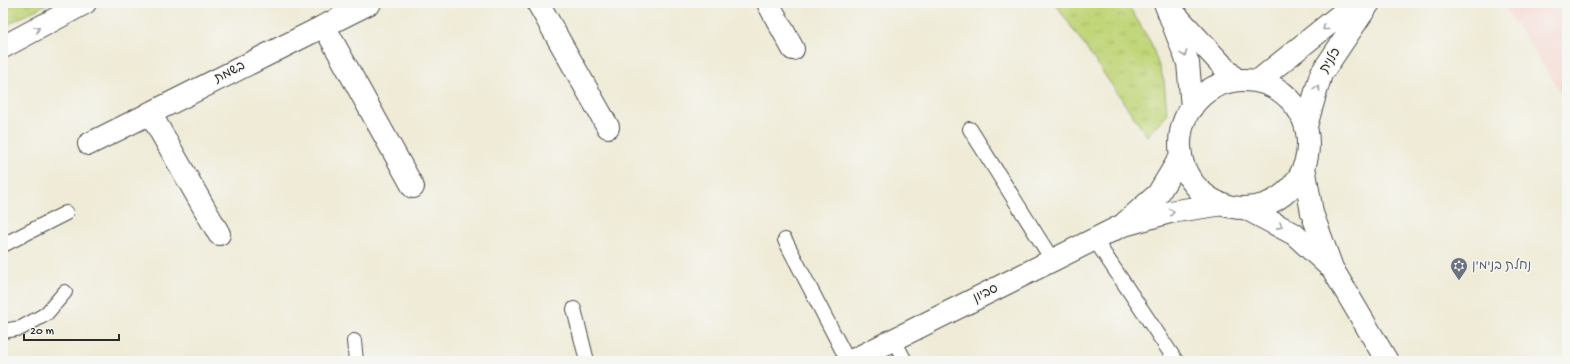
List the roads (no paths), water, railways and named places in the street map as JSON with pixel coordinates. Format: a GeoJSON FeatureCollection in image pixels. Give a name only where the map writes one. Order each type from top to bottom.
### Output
{"type":"FeatureCollection","features":[{"type":"Feature","properties":{"kind":"street"},"geometry":{"type":"LineString","coordinates":[[3,47],[85,3]]}},
{"type":"Feature","properties":{"kind":"street","name":"בשמת"},"geometry":{"type":"LineString","coordinates":[[89,144],[370,3]]}},
{"type":"Feature","properties":{"kind":"street"},"geometry":{"type":"LineString","coordinates":[[538,3],[608,127]]}},
{"type":"Feature","properties":{"kind":"street"},"geometry":{"type":"LineString","coordinates":[[768,3],[793,49]]}},
{"type":"Feature","properties":{"kind":"street","name":"כלנית"},"geometry":{"type":"LineString","coordinates":[[1258,81],[1355,3]]}},
{"type":"Feature","properties":{"kind":"street","name":"כלנית"},"geometry":{"type":"LineString","coordinates":[[1306,126],[1321,74],[1369,3]]}},
{"type":"Feature","properties":{"kind":"street"},"geometry":{"type":"LineString","coordinates":[[1165,4],[1236,80]]}},
{"type":"Feature","properties":{"kind":"street"},"geometry":{"type":"LineString","coordinates":[[1165,4],[1188,63],[1192,107]]}},
{"type":"Feature","properties":{"kind":"street"},"geometry":{"type":"LineString","coordinates":[[324,26],[413,187]]}},
{"type":"Feature","properties":{"kind":"street"},"geometry":{"type":"LineString","coordinates":[[1245,208],[1264,205],[1281,196],[1294,184],[1304,167],[1308,147],[1306,126],[1299,110],[1288,97],[1274,87],[1258,81],[1236,80],[1219,85],[1203,94],[1192,107],[1184,122],[1180,139],[1181,156],[1189,177],[1204,193],[1223,204],[1245,208],[1294,234],[1332,268]]}},
{"type":"Feature","properties":{"kind":"street"},"geometry":{"type":"LineString","coordinates":[[150,113],[219,234]]}},
{"type":"Feature","properties":{"kind":"street","name":"סביון"},"geometry":{"type":"LineString","coordinates":[[1121,226],[1158,194],[1181,156]]}},
{"type":"Feature","properties":{"kind":"street"},"geometry":{"type":"LineString","coordinates":[[1304,167],[1312,213],[1332,268],[1387,361]]}},
{"type":"Feature","properties":{"kind":"street","name":"סביון"},"geometry":{"type":"LineString","coordinates":[[849,361],[1121,226],[1170,212],[1223,204]]}},
{"type":"Feature","properties":{"kind":"lane"},"geometry":{"type":"LineString","coordinates":[[970,129],[1053,261]]}},
{"type":"Feature","properties":{"kind":"lane"},"geometry":{"type":"LineString","coordinates":[[3,245],[66,214]]}},
{"type":"Feature","properties":{"kind":"lane"},"geometry":{"type":"LineString","coordinates":[[785,240],[849,361]]}},
{"type":"Feature","properties":{"kind":"lane"},"geometry":{"type":"LineString","coordinates":[[1095,240],[1176,361]]}},
{"type":"Feature","properties":{"kind":"lane"},"geometry":{"type":"LineString","coordinates":[[3,331],[21,328],[46,314],[65,292]]}},
{"type":"Feature","properties":{"kind":"lane"},"geometry":{"type":"LineString","coordinates":[[574,309],[587,361]]}},
{"type":"Feature","properties":{"kind":"lane"},"geometry":{"type":"LineString","coordinates":[[894,340],[904,361]]}},
{"type":"Feature","properties":{"kind":"lane"},"geometry":{"type":"LineString","coordinates":[[354,341],[356,361]]}},
{"type":"Feature","properties":{"kind":"place","name":"נחלת בנימין"},"geometry":{"type":"Point","coordinates":[1459,281]}}]}
